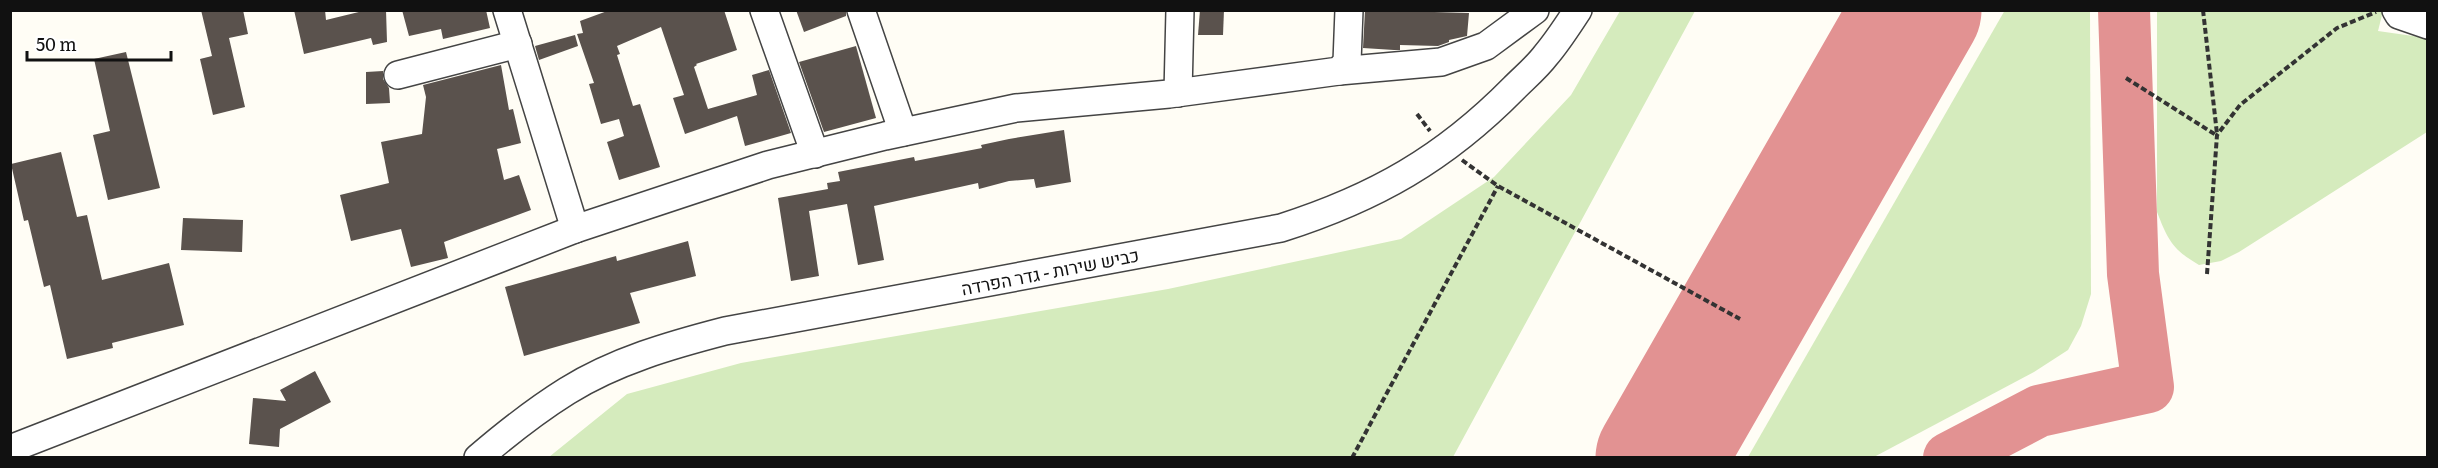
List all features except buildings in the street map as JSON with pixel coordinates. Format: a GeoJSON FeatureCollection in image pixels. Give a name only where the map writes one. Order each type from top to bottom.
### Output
{"type":"FeatureCollection","features":[{"type":"Feature","properties":{"kind":"street"},"geometry":{"type":"LineString","coordinates":[[507,10],[575,230]]}},
{"type":"Feature","properties":{"kind":"street"},"geometry":{"type":"LineString","coordinates":[[764,10],[815,154]]}},
{"type":"Feature","properties":{"kind":"street"},"geometry":{"type":"LineString","coordinates":[[1178,93],[1180,10]]}},
{"type":"Feature","properties":{"kind":"street"},"geometry":{"type":"LineString","coordinates":[[1339,71],[1347,62],[1349,10]]}},
{"type":"Feature","properties":{"kind":"street"},"geometry":{"type":"LineString","coordinates":[[10,449],[575,230],[768,165],[903,132],[1016,108],[1178,93],[1339,71],[1441,62],[1486,46],[1535,10]]}},
{"type":"Feature","properties":{"kind":"street","name":"כביש שירות - גדר הפרדה"},"geometry":{"type":"LineString","coordinates":[[478,458],[511,430],[568,390],[625,362],[666,347],[725,331],[1281,228],[1330,212],[1378,191],[1420,166],[1492,110],[1545,57],[1578,10]]}},
{"type":"Feature","properties":{"kind":"street"},"geometry":{"type":"LineString","coordinates":[[2396,10],[2399,15],[2427,25]]}},
{"type":"Feature","properties":{"kind":"street"},"geometry":{"type":"LineString","coordinates":[[869,12],[903,132]]}},
{"type":"Feature","properties":{"kind":"street"},"geometry":{"type":"LineString","coordinates":[[398,75],[518,44]]}},
{"type":"Feature","properties":{"kind":"path"},"geometry":{"type":"LineString","coordinates":[[2203,10],[2217,135],[2207,274]]}},
{"type":"Feature","properties":{"kind":"path"},"geometry":{"type":"LineString","coordinates":[[2217,135],[2240,105],[2337,28],[2379,10]]}},
{"type":"Feature","properties":{"kind":"path"},"geometry":{"type":"LineString","coordinates":[[2127,78],[2217,135]]}},
{"type":"Feature","properties":{"kind":"path"},"geometry":{"type":"LineString","coordinates":[[1417,114],[1444,148],[1498,186],[1740,319]]}},
{"type":"Feature","properties":{"kind":"path"},"geometry":{"type":"LineString","coordinates":[[1352,458],[1498,186]]}},
{"type":"Feature","properties":{"kind":"green space"},"geometry":{"type":"Polygon","coordinates":[[[2005,10],[2090,11],[2091,294],[2081,326],[2068,350],[2034,372],[1874,457],[1748,457],[2005,10]]]}},
{"type":"Feature","properties":{"kind":"green space"},"geometry":{"type":"Polygon","coordinates":[[[1620,11],[1695,11],[1453,457],[549,457],[627,394],[741,363],[1168,289],[1401,239],[1494,177],[1571,95],[1620,11]]]}},
{"type":"Feature","properties":{"kind":"green space"},"geometry":{"type":"Polygon","coordinates":[[[2157,11],[2383,11],[2378,31],[2427,38],[2427,132],[2239,252],[2221,261],[2199,265],[2172,243],[2157,212],[2157,11]]]}},
{"type":"Feature","properties":{"kind":"taxiway"},"geometry":{"type":"LineString","coordinates":[[1949,458],[2039,411],[2148,387],[2133,274],[2124,10]]}},
{"type":"Feature","properties":{"kind":"runway"},"geometry":{"type":"LineString","coordinates":[[1660,458],[1917,10]]}}]}
